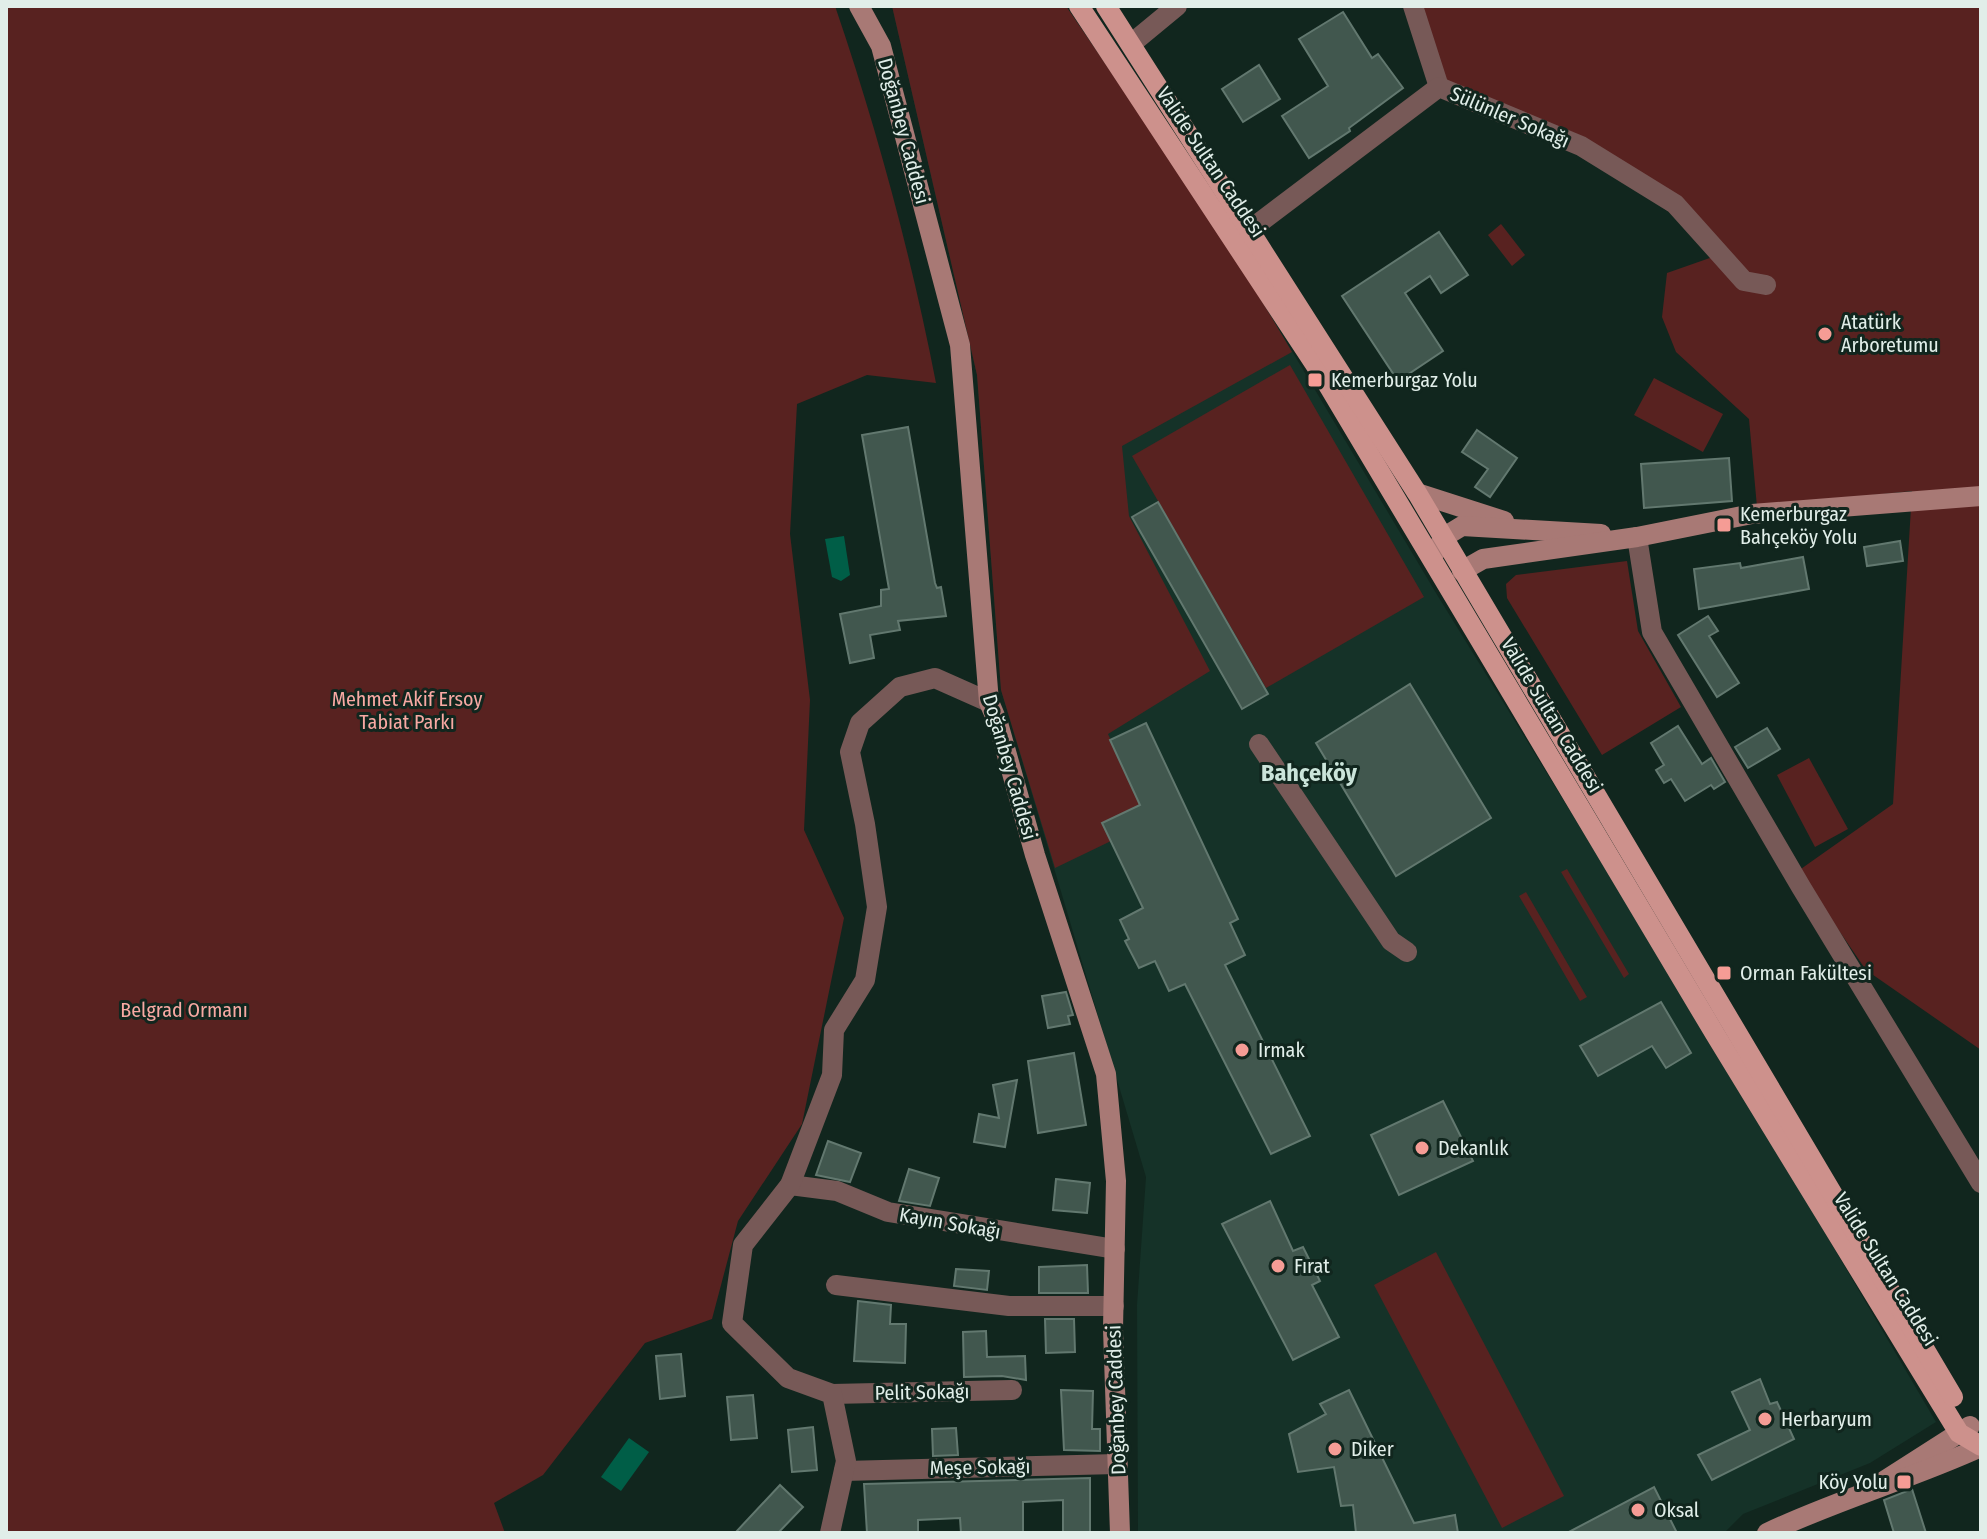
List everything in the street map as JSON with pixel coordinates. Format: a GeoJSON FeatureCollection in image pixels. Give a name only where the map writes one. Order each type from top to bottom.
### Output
{"type":"FeatureCollection","features":[{"type":"Feature","properties":{"kind":"main road","name":"Valide Sultan Caddesi"},"geometry":{"type":"LineString","coordinates":[[1079,6],[1322,375],[1431,559],[1965,1430],[1981,1446]]}},
{"type":"Feature","properties":{"kind":"main road","name":"Valide Sultan Caddesi"},"geometry":{"type":"LineString","coordinates":[[1106,6],[1251,229],[1444,537],[1742,1063]]}},
{"type":"Feature","properties":{"kind":"street","name":"Doğanbey Caddesi"},"geometry":{"type":"LineString","coordinates":[[859,6],[881,46],[960,345],[989,702],[1106,1074],[1116,1181],[1114,1306],[1120,1533]]}},
{"type":"Feature","properties":{"kind":"street"},"geometry":{"type":"LineString","coordinates":[[1131,44],[1177,6]]}},
{"type":"Feature","properties":{"kind":"street"},"geometry":{"type":"LineString","coordinates":[[1413,6],[1439,87]]}},
{"type":"Feature","properties":{"kind":"street","name":"Sülünler Sokağı"},"geometry":{"type":"LineString","coordinates":[[1251,229],[1439,87],[1581,146],[1675,204],[1744,281],[1766,285]]}},
{"type":"Feature","properties":{"kind":"street"},"geometry":{"type":"LineString","coordinates":[[1417,493],[1523,527]]}},
{"type":"Feature","properties":{"kind":"street"},"geometry":{"type":"LineString","coordinates":[[1462,571],[1483,559],[1637,537],[1752,514],[1981,496]]}},
{"type":"Feature","properties":{"kind":"street"},"geometry":{"type":"LineString","coordinates":[[1431,559],[1444,537],[1462,526],[1523,527],[1637,537]]}},
{"type":"Feature","properties":{"kind":"street"},"geometry":{"type":"LineString","coordinates":[[1637,537],[1652,632],[1801,887],[1981,1183]]}},
{"type":"Feature","properties":{"kind":"street"},"geometry":{"type":"LineString","coordinates":[[841,1533],[850,1470],[832,1394],[788,1378],[732,1323],[743,1245],[790,1185],[832,1075],[834,1030],[865,980],[877,907],[865,824],[850,752],[860,723],[900,687],[935,678],[989,702]]}},
{"type":"Feature","properties":{"kind":"street"},"geometry":{"type":"LineString","coordinates":[[1259,744],[1391,941],[1407,952]]}},
{"type":"Feature","properties":{"kind":"street","name":"Kayın Sokağı"},"geometry":{"type":"LineString","coordinates":[[790,1185],[837,1191],[888,1212],[1115,1249]]}},
{"type":"Feature","properties":{"kind":"street"},"geometry":{"type":"LineString","coordinates":[[836,1285],[1009,1306],[1114,1306]]}},
{"type":"Feature","properties":{"kind":"street","name":"Pelit Sokağı"},"geometry":{"type":"LineString","coordinates":[[832,1394],[1012,1390]]}},
{"type":"Feature","properties":{"kind":"street"},"geometry":{"type":"LineString","coordinates":[[1875,1489],[1899,1469],[1965,1430]]}},
{"type":"Feature","properties":{"kind":"street"},"geometry":{"type":"LineString","coordinates":[[1767,1533],[1803,1525],[1875,1489],[1920,1475],[1981,1446]]}},
{"type":"Feature","properties":{"kind":"street","name":"Meşe Sokağı"},"geometry":{"type":"LineString","coordinates":[[850,1470],[1117,1464]]}},
{"type":"Feature","properties":{"kind":"street"},"geometry":{"type":"LineString","coordinates":[[830,1533],[850,1470]]}},
{"type":"Feature","properties":{"kind":"shaded area"},"geometry":{"type":"Polygon","coordinates":[[[892,6],[1066,6],[1230,247],[1436,593],[1733,1076],[1936,1422],[1870,1463],[1743,1514],[1724,1533],[1138,1533],[1137,1305],[1146,1177],[1001,690],[977,375],[892,6]]]}},
{"type":"Feature","properties":{"kind":"shaded area"},"geometry":{"type":"Polygon","coordinates":[[[844,536],[850,575],[841,581],[832,577],[825,539],[844,536]]]}},
{"type":"Feature","properties":{"kind":"shaded area"},"geometry":{"type":"Polygon","coordinates":[[[629,1438],[649,1452],[621,1491],[601,1477],[629,1438]]]}},
{"type":"Feature","properties":{"kind":"green space","name":"Mehmet Akif Ersoy Tabiat Parkı"},"geometry":{"type":"Polygon","coordinates":[[[6,6],[835,6],[879,146],[936,383],[867,375],[797,404],[790,534],[810,700],[804,830],[844,918],[802,1124],[738,1221],[712,1319],[645,1343],[543,1475],[494,1503],[505,1533],[6,1533],[6,6]]]}},
{"type":"Feature","properties":{"kind":"green space"},"geometry":{"type":"Polygon","coordinates":[[[892,6],[1066,6],[1230,247],[1292,352],[1122,446],[1129,516],[1210,671],[1108,734],[1140,805],[1103,823],[1111,841],[1055,868],[1001,690],[977,375],[892,6]]]}},
{"type":"Feature","properties":{"kind":"green space"},"geometry":{"type":"Polygon","coordinates":[[[1421,6],[1981,6],[1981,1050],[1866,970],[1798,871],[1893,804],[1912,491],[1757,507],[1749,419],[1676,352],[1662,317],[1667,273],[1724,253],[1581,146],[1439,87],[1421,6]]]}},
{"type":"Feature","properties":{"kind":"green space"},"geometry":{"type":"Polygon","coordinates":[[[1501,224],[1525,255],[1512,266],[1488,235],[1501,224]]]}},
{"type":"Feature","properties":{"kind":"green space"},"geometry":{"type":"Polygon","coordinates":[[[1290,365],[1424,597],[1266,688],[1132,456],[1290,365]]]}},
{"type":"Feature","properties":{"kind":"green space"},"geometry":{"type":"Polygon","coordinates":[[[1654,378],[1723,414],[1703,452],[1634,415],[1654,378]]]}},
{"type":"Feature","properties":{"kind":"green space"},"geometry":{"type":"Polygon","coordinates":[[[1627,561],[1638,631],[1681,707],[1602,755],[1507,598],[1506,584],[1516,575],[1627,561]]]}},
{"type":"Feature","properties":{"kind":"green space"},"geometry":{"type":"Polygon","coordinates":[[[1809,758],[1848,829],[1815,847],[1777,775],[1809,758]]]}},
{"type":"Feature","properties":{"kind":"green space"},"geometry":{"type":"Polygon","coordinates":[[[1567,869],[1629,974],[1624,978],[1561,872],[1567,869]]]}},
{"type":"Feature","properties":{"kind":"green space"},"geometry":{"type":"Polygon","coordinates":[[[1526,892],[1587,997],[1580,1001],[1519,896],[1526,892]]]}},
{"type":"Feature","properties":{"kind":"green space"},"geometry":{"type":"Polygon","coordinates":[[[1436,1252],[1564,1496],[1502,1528],[1374,1285],[1436,1252]]]}},
{"type":"Feature","properties":{"kind":"building"},"geometry":{"type":"Polygon","coordinates":[[[1343,12],[1372,58],[1378,54],[1403,88],[1349,128],[1350,131],[1309,158],[1282,116],[1328,86],[1299,39],[1343,12]]]}},
{"type":"Feature","properties":{"kind":"building"},"geometry":{"type":"Polygon","coordinates":[[[1259,65],[1280,99],[1243,122],[1222,89],[1259,65]]]}},
{"type":"Feature","properties":{"kind":"building"},"geometry":{"type":"Polygon","coordinates":[[[1439,232],[1468,275],[1441,293],[1430,276],[1405,293],[1443,351],[1398,381],[1342,296],[1439,232]]]}},
{"type":"Feature","properties":{"kind":"building"},"geometry":{"type":"Polygon","coordinates":[[[908,427],[935,583],[937,588],[941,587],[946,616],[898,621],[900,630],[870,635],[874,658],[850,663],[840,614],[881,606],[881,590],[889,589],[862,435],[908,427]]]}},
{"type":"Feature","properties":{"kind":"building"},"geometry":{"type":"Polygon","coordinates":[[[1477,430],[1517,458],[1490,497],[1475,487],[1488,469],[1462,452],[1477,430]]]}},
{"type":"Feature","properties":{"kind":"building"},"geometry":{"type":"Polygon","coordinates":[[[1729,458],[1732,501],[1644,508],[1641,464],[1729,458]]]}},
{"type":"Feature","properties":{"kind":"building"},"geometry":{"type":"Polygon","coordinates":[[[1158,502],[1268,694],[1242,709],[1132,517],[1158,502]]]}},
{"type":"Feature","properties":{"kind":"building"},"geometry":{"type":"Polygon","coordinates":[[[1900,541],[1903,561],[1867,566],[1864,547],[1900,541]]]}},
{"type":"Feature","properties":{"kind":"building"},"geometry":{"type":"Polygon","coordinates":[[[1803,557],[1809,589],[1699,609],[1694,569],[1740,563],[1741,568],[1803,557]]]}},
{"type":"Feature","properties":{"kind":"building"},"geometry":{"type":"Polygon","coordinates":[[[1708,616],[1718,631],[1709,636],[1739,683],[1717,697],[1678,635],[1708,616]]]}},
{"type":"Feature","properties":{"kind":"building"},"geometry":{"type":"Polygon","coordinates":[[[1410,684],[1491,818],[1396,876],[1316,743],[1410,684]]]}},
{"type":"Feature","properties":{"kind":"building"},"geometry":{"type":"Polygon","coordinates":[[[1146,723],[1238,919],[1230,923],[1245,955],[1225,965],[1310,1136],[1271,1154],[1185,984],[1169,991],[1155,961],[1139,968],[1125,941],[1129,939],[1120,920],[1143,908],[1102,823],[1140,805],[1110,740],[1146,723]]]}},
{"type":"Feature","properties":{"kind":"building"},"geometry":{"type":"Polygon","coordinates":[[[1678,726],[1702,764],[1711,758],[1725,782],[1714,789],[1711,785],[1685,801],[1671,779],[1664,783],[1656,770],[1664,765],[1651,743],[1678,726]]]}},
{"type":"Feature","properties":{"kind":"building"},"geometry":{"type":"Polygon","coordinates":[[[1767,728],[1780,749],[1748,768],[1735,747],[1767,728]]]}},
{"type":"Feature","properties":{"kind":"building"},"geometry":{"type":"Polygon","coordinates":[[[1066,992],[1073,1015],[1068,1016],[1070,1024],[1048,1028],[1042,996],[1066,992]]]}},
{"type":"Feature","properties":{"kind":"building"},"geometry":{"type":"Polygon","coordinates":[[[1661,1002],[1691,1053],[1666,1068],[1652,1046],[1598,1076],[1580,1046],[1661,1002]]]}},
{"type":"Feature","properties":{"kind":"building"},"geometry":{"type":"Polygon","coordinates":[[[1074,1053],[1086,1125],[1038,1133],[1028,1061],[1074,1053]]]}},
{"type":"Feature","properties":{"kind":"building"},"geometry":{"type":"Polygon","coordinates":[[[1017,1080],[1005,1147],[974,1142],[979,1114],[999,1118],[993,1085],[1017,1080]]]}},
{"type":"Feature","properties":{"kind":"building","name":"Dekanlık"},"geometry":{"type":"Polygon","coordinates":[[[1443,1101],[1473,1161],[1399,1195],[1371,1135],[1443,1101]]]}},
{"type":"Feature","properties":{"kind":"building"},"geometry":{"type":"Polygon","coordinates":[[[828,1141],[861,1153],[850,1182],[816,1175],[828,1141]]]}},
{"type":"Feature","properties":{"kind":"building"},"geometry":{"type":"Polygon","coordinates":[[[909,1169],[939,1178],[930,1206],[899,1201],[909,1169]]]}},
{"type":"Feature","properties":{"kind":"building"},"geometry":{"type":"Polygon","coordinates":[[[1056,1179],[1090,1183],[1087,1213],[1053,1210],[1056,1179]]]}},
{"type":"Feature","properties":{"kind":"building","name":"Fırat"},"geometry":{"type":"Polygon","coordinates":[[[1270,1201],[1293,1251],[1303,1247],[1320,1281],[1312,1285],[1339,1337],[1293,1360],[1222,1224],[1270,1201]]]}},
{"type":"Feature","properties":{"kind":"building"},"geometry":{"type":"Polygon","coordinates":[[[1087,1265],[1088,1293],[1039,1293],[1039,1267],[1087,1265]]]}},
{"type":"Feature","properties":{"kind":"building"},"geometry":{"type":"Polygon","coordinates":[[[956,1269],[989,1271],[987,1290],[954,1286],[956,1269]]]}},
{"type":"Feature","properties":{"kind":"building"},"geometry":{"type":"Polygon","coordinates":[[[858,1301],[891,1305],[890,1324],[906,1324],[905,1363],[854,1361],[858,1301]]]}},
{"type":"Feature","properties":{"kind":"building"},"geometry":{"type":"Polygon","coordinates":[[[1045,1319],[1074,1319],[1075,1352],[1046,1353],[1045,1319]]]}},
{"type":"Feature","properties":{"kind":"building"},"geometry":{"type":"Polygon","coordinates":[[[986,1331],[987,1357],[1025,1356],[1026,1380],[1002,1376],[964,1377],[963,1332],[986,1331]]]}},
{"type":"Feature","properties":{"kind":"building"},"geometry":{"type":"Polygon","coordinates":[[[681,1354],[685,1396],[660,1399],[656,1356],[681,1354]]]}},
{"type":"Feature","properties":{"kind":"building","name":"Herbaryum"},"geometry":{"type":"Polygon","coordinates":[[[1760,1379],[1770,1404],[1777,1402],[1794,1439],[1712,1480],[1698,1455],[1750,1430],[1732,1392],[1760,1379]]]}},
{"type":"Feature","properties":{"kind":"building"},"geometry":{"type":"Polygon","coordinates":[[[1061,1390],[1093,1391],[1092,1429],[1100,1429],[1100,1451],[1064,1450],[1061,1390]]]}},
{"type":"Feature","properties":{"kind":"building","name":"Diker"},"geometry":{"type":"Polygon","coordinates":[[[1349,1390],[1414,1523],[1455,1515],[1458,1533],[1356,1533],[1353,1505],[1341,1506],[1334,1467],[1298,1472],[1289,1434],[1326,1414],[1320,1404],[1349,1390]]]}},
{"type":"Feature","properties":{"kind":"building"},"geometry":{"type":"Polygon","coordinates":[[[753,1395],[757,1438],[731,1440],[727,1397],[753,1395]]]}},
{"type":"Feature","properties":{"kind":"building"},"geometry":{"type":"Polygon","coordinates":[[[813,1427],[817,1470],[792,1472],[788,1430],[813,1427]]]}},
{"type":"Feature","properties":{"kind":"building"},"geometry":{"type":"Polygon","coordinates":[[[956,1428],[958,1455],[933,1456],[932,1429],[956,1428]]]}},
{"type":"Feature","properties":{"kind":"building"},"geometry":{"type":"Polygon","coordinates":[[[1090,1478],[1090,1533],[1063,1533],[1063,1500],[1023,1502],[1023,1533],[961,1533],[960,1518],[918,1520],[918,1533],[867,1533],[864,1484],[1090,1478]]]}},
{"type":"Feature","properties":{"kind":"building"},"geometry":{"type":"Polygon","coordinates":[[[780,1485],[803,1507],[778,1533],[735,1533],[780,1485]]]}},
{"type":"Feature","properties":{"kind":"building","name":"Oksal"},"geometry":{"type":"Polygon","coordinates":[[[1654,1487],[1677,1533],[1567,1533],[1654,1487]]]}},
{"type":"Feature","properties":{"kind":"building"},"geometry":{"type":"Polygon","coordinates":[[[1912,1489],[1926,1533],[1894,1533],[1884,1500],[1912,1489]]]}},
{"type":"Feature","properties":{"kind":"place","name":"Atatürk Arboretumu"},"geometry":{"type":"Point","coordinates":[1825,334]}},
{"type":"Feature","properties":{"kind":"place","name":"Kemerburgaz Yolu"},"geometry":{"type":"Point","coordinates":[1315,380]}},
{"type":"Feature","properties":{"kind":"place","name":"Kemerburgaz Bahçeköy Yolu"},"geometry":{"type":"Point","coordinates":[1724,525]}},
{"type":"Feature","properties":{"kind":"place","name":"Orman Fakültesi"},"geometry":{"type":"Point","coordinates":[1724,973]}},
{"type":"Feature","properties":{"kind":"place","name":"Irmak"},"geometry":{"type":"Point","coordinates":[1242,1050]}},
{"type":"Feature","properties":{"kind":"place","name":"Dekanlık"},"geometry":{"type":"Point","coordinates":[1422,1148]}},
{"type":"Feature","properties":{"kind":"place","name":"Fırat"},"geometry":{"type":"Point","coordinates":[1278,1266]}},
{"type":"Feature","properties":{"kind":"place","name":"Herbaryum"},"geometry":{"type":"Point","coordinates":[1765,1419]}},
{"type":"Feature","properties":{"kind":"place","name":"Diker"},"geometry":{"type":"Point","coordinates":[1335,1449]}},
{"type":"Feature","properties":{"kind":"place","name":"Köy Yolu"},"geometry":{"type":"Point","coordinates":[1904,1482]}},
{"type":"Feature","properties":{"kind":"place","name":"Oksal"},"geometry":{"type":"Point","coordinates":[1638,1510]}},
{"type":"Feature","properties":{"kind":"district","name":"Bahçeköy"},"geometry":{"type":"Point","coordinates":[1309,773]}},
{"type":"Feature","properties":{"kind":"park label","name":"Belgrad Ormanı"},"geometry":{"type":"Point","coordinates":[184,1010]}}]}
